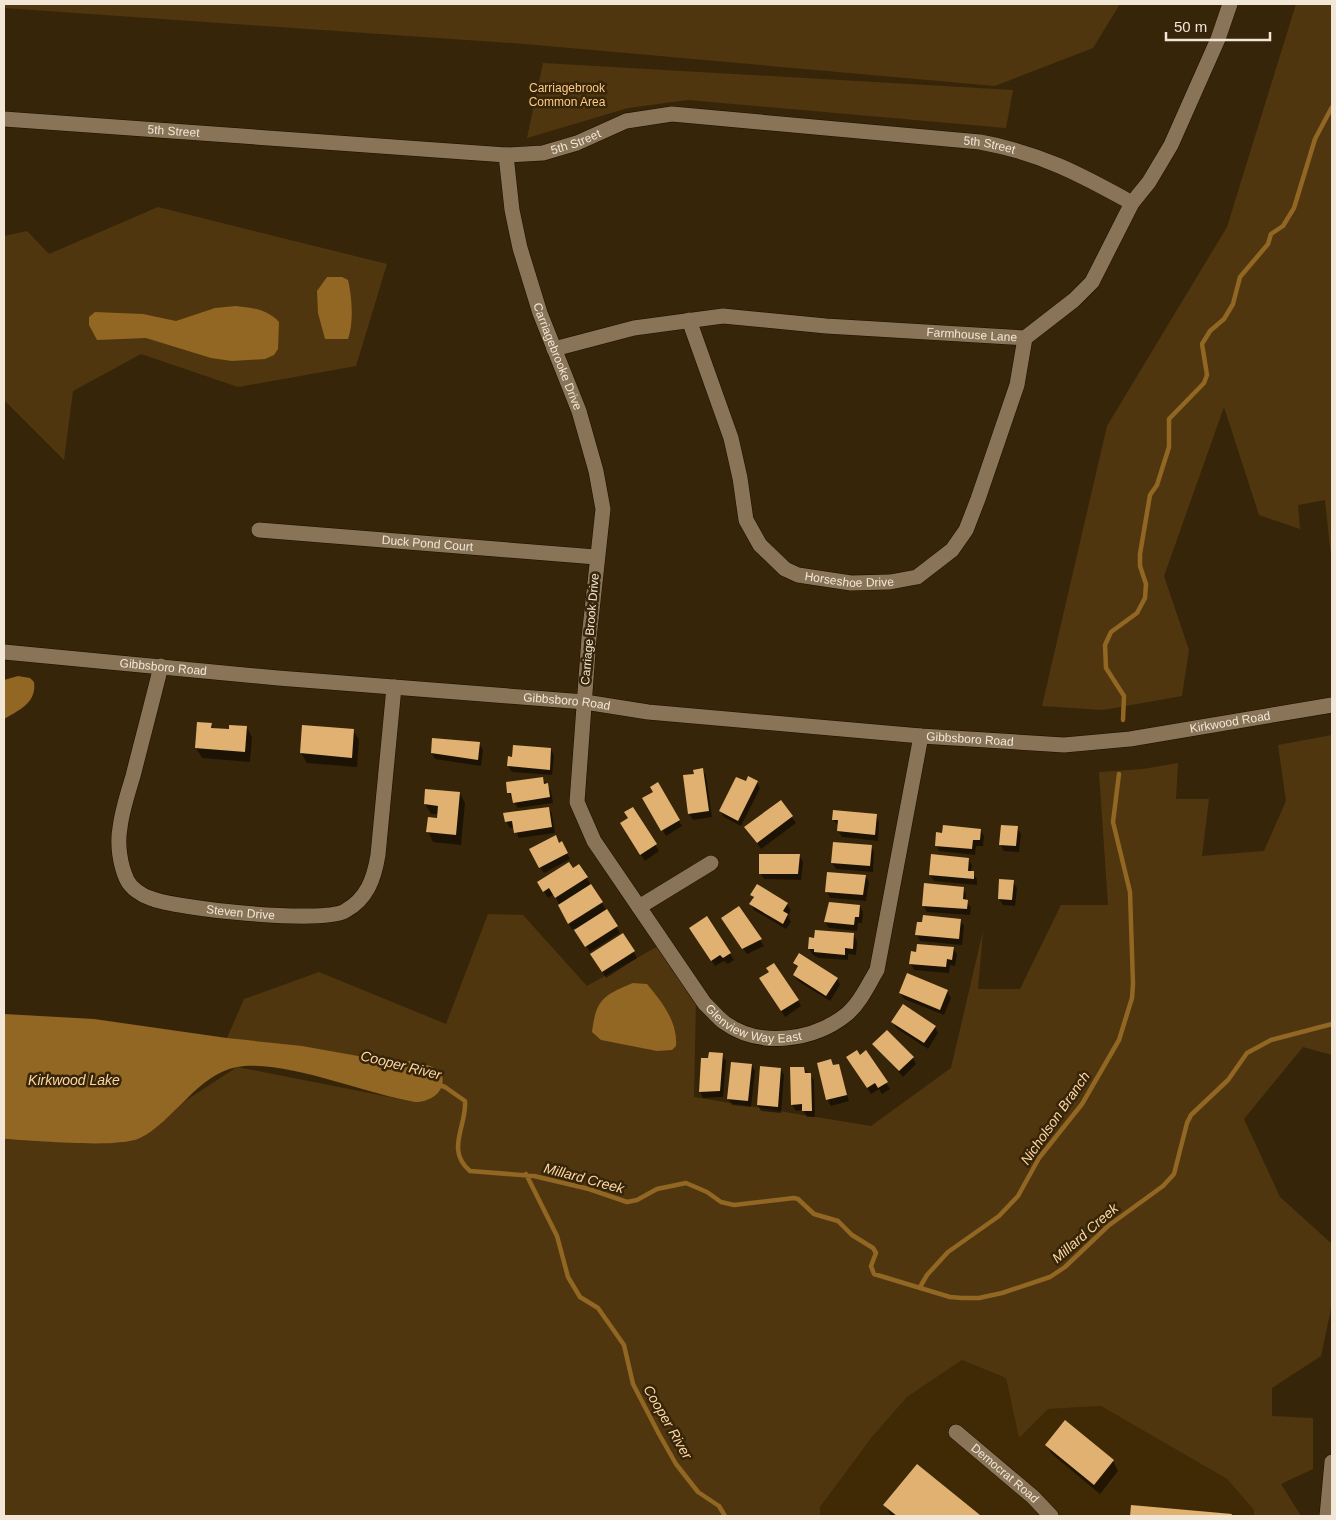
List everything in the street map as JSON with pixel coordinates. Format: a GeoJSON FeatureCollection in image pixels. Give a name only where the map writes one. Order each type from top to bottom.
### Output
{"type":"FeatureCollection","features":[{"type":"Feature","properties":{"kind":"street","name":"Farmhouse Lane"},"geometry":{"type":"LineString","coordinates":[[554,349],[624,330],[724,316],[826,326],[1025,338],[1074,300],[1092,282],[1132,203],[1149,182],[1171,145],[1218,39],[1230,4]]}},
{"type":"Feature","properties":{"kind":"street","name":"5th Street"},"geometry":{"type":"LineString","coordinates":[[4,118],[506,155],[543,152],[577,143],[626,121],[672,114],[970,141],[1013,148],[1040,156],[1076,172],[1132,203]]}},
{"type":"Feature","properties":{"kind":"street","name":"Carriagebrooke Drive"},"geometry":{"type":"LineString","coordinates":[[506,155],[512,210],[520,248],[540,313],[579,411],[596,471],[603,510],[596,557]]}},
{"type":"Feature","properties":{"kind":"street","name":"Horseshoe Drive"},"geometry":{"type":"LineString","coordinates":[[689,320],[731,438],[740,478],[746,520],[760,546],[773,560],[785,569],[798,575],[851,583],[890,582],[916,577],[952,550],[966,530],[982,490],[1017,386],[1025,338]]}},
{"type":"Feature","properties":{"kind":"street","name":"Duck Pond Court"},"geometry":{"type":"LineString","coordinates":[[259,530],[596,557]]}},
{"type":"Feature","properties":{"kind":"street","name":"Carriage Brook Drive"},"geometry":{"type":"LineString","coordinates":[[584,702],[596,557]]}},
{"type":"Feature","properties":{"kind":"street","name":"Gibbsboro Road"},"geometry":{"type":"LineString","coordinates":[[4,652],[584,702],[648,712],[921,736],[1064,745],[1130,739]]}},
{"type":"Feature","properties":{"kind":"street","name":"Steven Drive"},"geometry":{"type":"LineString","coordinates":[[161,666],[120,828],[122,864],[127,880],[134,890],[150,899],[203,908],[282,915],[330,916],[344,912],[368,890],[375,874],[378,855],[394,687]]}},
{"type":"Feature","properties":{"kind":"street","name":"Glenview Way East"},"geometry":{"type":"LineString","coordinates":[[584,702],[578,802],[594,841],[705,1004],[725,1023],[746,1034],[770,1038],[793,1037],[824,1028],[847,1014],[861,997],[877,970],[921,736]]}},
{"type":"Feature","properties":{"kind":"street","name":"Kirkwood Road"},"geometry":{"type":"LineString","coordinates":[[1130,739],[1332,705]]}},
{"type":"Feature","properties":{"kind":"street"},"geometry":{"type":"LineString","coordinates":[[639,907],[711,863]]}},
{"type":"Feature","properties":{"kind":"street","name":"Democrat Road"},"geometry":{"type":"LineString","coordinates":[[956,1432],[1033,1497],[1051,1516]]}},
{"type":"Feature","properties":{"kind":"street"},"geometry":{"type":"LineString","coordinates":[[1327,1516],[1332,1462]]}},
{"type":"Feature","properties":{"kind":"shaded area"},"geometry":{"type":"Polygon","coordinates":[[[962,1360],[1006,1378],[1019,1438],[1047,1409],[1101,1406],[1227,1479],[1254,1510],[1254,1516],[820,1516],[820,1507],[872,1437],[907,1397],[962,1360]]]}},
{"type":"Feature","properties":{"kind":"green space"},"geometry":{"type":"Polygon","coordinates":[[[4,4],[1120,4],[1093,48],[995,86],[525,44],[4,8],[4,4]]]}},
{"type":"Feature","properties":{"kind":"green space"},"geometry":{"type":"Polygon","coordinates":[[[1296,4],[1332,4],[1332,566],[1325,500],[1298,505],[1300,529],[1259,515],[1224,407],[1164,576],[1189,650],[1182,696],[1103,710],[1042,706],[1107,426],[1227,227],[1296,4]]]}},
{"type":"Feature","properties":{"kind":"green space","name":"Carriagebrook Common Area"},"geometry":{"type":"Polygon","coordinates":[[[543,63],[1013,90],[1006,128],[688,100],[628,108],[527,138],[543,63]]]}},
{"type":"Feature","properties":{"kind":"green space"},"geometry":{"type":"Polygon","coordinates":[[[158,207],[387,264],[356,366],[238,387],[141,354],[73,391],[64,460],[4,400],[4,236],[27,231],[49,254],[158,207]]]}},
{"type":"Feature","properties":{"kind":"green space"},"geometry":{"type":"Polygon","coordinates":[[[1332,735],[1332,1055],[1303,1047],[1244,1119],[1280,1197],[1332,1244],[1332,1304],[1321,1356],[1272,1388],[1272,1416],[1313,1418],[1313,1469],[1281,1484],[1301,1516],[1254,1516],[1254,1510],[1227,1479],[1101,1406],[1048,1409],[1019,1438],[1006,1378],[962,1360],[907,1397],[872,1437],[820,1507],[820,1516],[4,1516],[4,1136],[121,1143],[237,1067],[415,1102],[227,1038],[244,999],[319,972],[446,1024],[488,914],[523,915],[587,986],[660,945],[696,997],[694,1097],[871,1126],[951,1068],[983,931],[978,989],[1020,989],[1061,905],[1108,905],[1099,772],[1143,769],[1178,763],[1176,799],[1209,799],[1202,856],[1264,851],[1286,801],[1278,745],[1332,735]]]}},
{"type":"Feature","properties":{"kind":"water"},"geometry":{"type":"Polygon","coordinates":[[[327,277],[342,277],[348,280],[352,310],[348,339],[325,339],[318,313],[317,291],[327,277]]]}},
{"type":"Feature","properties":{"kind":"water"},"geometry":{"type":"Polygon","coordinates":[[[236,306],[264,312],[279,322],[278,349],[274,355],[265,359],[232,361],[211,358],[146,338],[97,340],[89,325],[89,317],[95,312],[143,314],[176,321],[215,308],[236,306]]]}},
{"type":"Feature","properties":{"kind":"water"},"geometry":{"type":"Polygon","coordinates":[[[18,676],[30,678],[34,682],[33,695],[26,705],[4,719],[4,680],[18,676]]]}},
{"type":"Feature","properties":{"kind":"water"},"geometry":{"type":"Polygon","coordinates":[[[633,983],[647,984],[668,1013],[676,1037],[676,1046],[672,1050],[657,1051],[601,1040],[592,1032],[596,1012],[603,1000],[615,991],[633,983]]]}},
{"type":"Feature","properties":{"kind":"water","name":"Kirkwood Lake"},"geometry":{"type":"Polygon","coordinates":[[[4,1014],[94,1019],[227,1038],[302,1046],[386,1061],[411,1061],[430,1066],[441,1072],[443,1079],[437,1094],[427,1100],[415,1102],[301,1072],[256,1066],[237,1067],[223,1071],[210,1079],[164,1121],[140,1138],[113,1143],[4,1139],[4,1014]]]}},
{"type":"Feature","properties":{"kind":"building"},"geometry":{"type":"Polygon","coordinates":[[[197,722],[212,723],[211,728],[229,729],[229,725],[247,726],[245,752],[195,748],[197,722]]]}},
{"type":"Feature","properties":{"kind":"building"},"geometry":{"type":"Polygon","coordinates":[[[302,725],[354,729],[352,758],[300,753],[302,725]]]}},
{"type":"Feature","properties":{"kind":"building"},"geometry":{"type":"Polygon","coordinates":[[[432,738],[480,742],[478,760],[431,753],[432,738]]]}},
{"type":"Feature","properties":{"kind":"building"},"geometry":{"type":"Polygon","coordinates":[[[513,745],[551,748],[550,770],[507,766],[508,756],[512,757],[513,745]]]}},
{"type":"Feature","properties":{"kind":"building"},"geometry":{"type":"Polygon","coordinates":[[[703,768],[709,811],[688,814],[683,775],[694,774],[693,770],[703,768]]]}},
{"type":"Feature","properties":{"kind":"building"},"geometry":{"type":"Polygon","coordinates":[[[748,776],[758,781],[738,821],[719,811],[736,777],[746,781],[748,776]]]}},
{"type":"Feature","properties":{"kind":"building"},"geometry":{"type":"Polygon","coordinates":[[[543,777],[544,784],[548,783],[550,797],[513,803],[511,793],[507,793],[506,782],[543,777]]]}},
{"type":"Feature","properties":{"kind":"building"},"geometry":{"type":"Polygon","coordinates":[[[658,782],[680,820],[661,831],[642,798],[653,792],[650,787],[658,782]]]}},
{"type":"Feature","properties":{"kind":"building"},"geometry":{"type":"Polygon","coordinates":[[[425,789],[460,792],[456,835],[426,832],[428,817],[437,818],[438,806],[424,804],[425,789]]]}},
{"type":"Feature","properties":{"kind":"building"},"geometry":{"type":"Polygon","coordinates":[[[781,800],[793,816],[757,843],[744,827],[781,800]]]}},
{"type":"Feature","properties":{"kind":"building"},"geometry":{"type":"Polygon","coordinates":[[[549,807],[552,827],[514,833],[512,821],[505,822],[503,813],[549,807]]]}},
{"type":"Feature","properties":{"kind":"building"},"geometry":{"type":"Polygon","coordinates":[[[633,807],[657,844],[640,855],[620,823],[628,818],[624,812],[633,807]]]}},
{"type":"Feature","properties":{"kind":"building"},"geometry":{"type":"Polygon","coordinates":[[[833,810],[877,814],[875,835],[837,831],[838,820],[832,820],[833,810]]]}},
{"type":"Feature","properties":{"kind":"building"},"geometry":{"type":"Polygon","coordinates":[[[943,825],[981,829],[980,840],[973,840],[972,849],[935,846],[936,832],[942,833],[943,825]]]}},
{"type":"Feature","properties":{"kind":"building"},"geometry":{"type":"Polygon","coordinates":[[[1001,825],[1018,826],[1016,846],[999,845],[1001,825]]]}},
{"type":"Feature","properties":{"kind":"building"},"geometry":{"type":"Polygon","coordinates":[[[556,835],[559,843],[562,841],[568,853],[539,868],[529,849],[556,835]]]}},
{"type":"Feature","properties":{"kind":"building"},"geometry":{"type":"Polygon","coordinates":[[[833,842],[872,845],[870,866],[831,863],[833,842]]]}},
{"type":"Feature","properties":{"kind":"building"},"geometry":{"type":"Polygon","coordinates":[[[759,854],[800,854],[798,874],[759,874],[759,854]]]}},
{"type":"Feature","properties":{"kind":"building"},"geometry":{"type":"Polygon","coordinates":[[[931,854],[969,858],[968,871],[974,871],[974,879],[929,875],[931,854]]]}},
{"type":"Feature","properties":{"kind":"building"},"geometry":{"type":"Polygon","coordinates":[[[569,862],[573,868],[579,864],[588,877],[555,898],[549,888],[543,892],[537,882],[569,862]]]}},
{"type":"Feature","properties":{"kind":"building"},"geometry":{"type":"Polygon","coordinates":[[[827,872],[866,875],[863,895],[825,892],[827,872]]]}},
{"type":"Feature","properties":{"kind":"building"},"geometry":{"type":"Polygon","coordinates":[[[999,879],[1014,880],[1012,900],[998,899],[999,879]]]}},
{"type":"Feature","properties":{"kind":"building"},"geometry":{"type":"Polygon","coordinates":[[[924,883],[964,887],[963,899],[968,900],[967,909],[922,906],[924,883]]]}},
{"type":"Feature","properties":{"kind":"building"},"geometry":{"type":"Polygon","coordinates":[[[591,884],[603,902],[568,924],[558,905],[591,884]]]}},
{"type":"Feature","properties":{"kind":"building"},"geometry":{"type":"Polygon","coordinates":[[[757,884],[788,903],[783,911],[788,914],[783,924],[749,904],[754,897],[750,895],[757,884]]]}},
{"type":"Feature","properties":{"kind":"building"},"geometry":{"type":"Polygon","coordinates":[[[829,902],[860,905],[859,917],[855,917],[854,925],[824,922],[829,902]]]}},
{"type":"Feature","properties":{"kind":"building"},"geometry":{"type":"Polygon","coordinates":[[[739,906],[762,939],[742,949],[721,918],[739,906]]]}},
{"type":"Feature","properties":{"kind":"building"},"geometry":{"type":"Polygon","coordinates":[[[607,909],[618,926],[585,947],[574,930],[607,909]]]}},
{"type":"Feature","properties":{"kind":"building"},"geometry":{"type":"Polygon","coordinates":[[[923,915],[961,919],[959,939],[915,935],[917,922],[922,922],[923,915]]]}},
{"type":"Feature","properties":{"kind":"building"},"geometry":{"type":"Polygon","coordinates":[[[707,916],[731,953],[723,958],[720,955],[711,961],[689,928],[707,916]]]}},
{"type":"Feature","properties":{"kind":"building"},"geometry":{"type":"Polygon","coordinates":[[[815,930],[854,933],[853,949],[845,948],[845,955],[814,952],[814,949],[808,949],[809,937],[814,938],[815,930]]]}},
{"type":"Feature","properties":{"kind":"building"},"geometry":{"type":"Polygon","coordinates":[[[623,933],[635,951],[602,972],[590,954],[623,933]]]}},
{"type":"Feature","properties":{"kind":"building"},"geometry":{"type":"Polygon","coordinates":[[[917,944],[954,947],[952,960],[947,959],[946,967],[909,964],[911,951],[916,952],[917,944]]]}},
{"type":"Feature","properties":{"kind":"building"},"geometry":{"type":"Polygon","coordinates":[[[799,953],[838,978],[826,996],[793,975],[798,966],[793,963],[799,953]]]}},
{"type":"Feature","properties":{"kind":"building"},"geometry":{"type":"Polygon","coordinates":[[[774,963],[799,1000],[781,1011],[759,978],[769,972],[766,968],[774,963]]]}},
{"type":"Feature","properties":{"kind":"building"},"geometry":{"type":"Polygon","coordinates":[[[907,973],[948,990],[940,1010],[899,993],[907,973]]]}},
{"type":"Feature","properties":{"kind":"building"},"geometry":{"type":"Polygon","coordinates":[[[903,1004],[936,1026],[924,1043],[891,1022],[903,1004]]]}},
{"type":"Feature","properties":{"kind":"building"},"geometry":{"type":"Polygon","coordinates":[[[887,1030],[914,1057],[899,1071],[872,1044],[887,1030]]]}},
{"type":"Feature","properties":{"kind":"building"},"geometry":{"type":"Polygon","coordinates":[[[857,1050],[860,1055],[866,1050],[888,1082],[878,1088],[875,1083],[867,1088],[846,1057],[857,1050]]]}},
{"type":"Feature","properties":{"kind":"building"},"geometry":{"type":"Polygon","coordinates":[[[709,1052],[723,1053],[720,1091],[699,1092],[701,1058],[708,1058],[709,1052]]]}},
{"type":"Feature","properties":{"kind":"building"},"geometry":{"type":"Polygon","coordinates":[[[831,1059],[833,1065],[839,1064],[847,1095],[826,1100],[817,1063],[831,1059]]]}},
{"type":"Feature","properties":{"kind":"building"},"geometry":{"type":"Polygon","coordinates":[[[731,1062],[752,1064],[748,1101],[727,1099],[731,1062]]]}},
{"type":"Feature","properties":{"kind":"building"},"geometry":{"type":"Polygon","coordinates":[[[760,1066],[781,1068],[778,1107],[757,1105],[760,1066]]]}},
{"type":"Feature","properties":{"kind":"building"},"geometry":{"type":"Polygon","coordinates":[[[790,1067],[804,1067],[805,1073],[811,1073],[812,1111],[802,1111],[802,1104],[791,1105],[790,1067]]]}},
{"type":"Feature","properties":{"kind":"building"},"geometry":{"type":"Polygon","coordinates":[[[1065,1420],[1114,1460],[1094,1485],[1045,1445],[1065,1420]]]}},
{"type":"Feature","properties":{"kind":"building"},"geometry":{"type":"Polygon","coordinates":[[[917,1464],[980,1515],[897,1516],[883,1505],[917,1464]]]}},
{"type":"Feature","properties":{"kind":"building"},"geometry":{"type":"Polygon","coordinates":[[[1131,1505],[1232,1514],[1231,1516],[1130,1516],[1131,1505]]]}},
{"type":"Feature","properties":{"kind":"waterway","name":"Nicholson Branch"},"geometry":{"type":"LineString","coordinates":[[1123,720],[1124,696],[1106,668],[1105,645],[1111,632],[1137,613],[1145,598],[1146,584],[1140,566],[1140,554],[1150,495],[1157,485],[1169,447],[1169,419],[1204,383],[1207,375],[1202,344],[1210,331],[1224,319],[1233,304],[1240,277],[1268,244],[1271,234],[1283,226],[1294,208],[1315,139],[1332,107]]}},
{"type":"Feature","properties":{"kind":"waterway","name":"Nicholson Branch"},"geometry":{"type":"LineString","coordinates":[[920,1287],[927,1275],[948,1252],[999,1216],[1018,1196],[1039,1158],[1082,1104],[1119,1040],[1132,998],[1133,984],[1130,892],[1113,822],[1119,774]]}},
{"type":"Feature","properties":{"kind":"waterway","name":"Millard Creek"},"geometry":{"type":"LineString","coordinates":[[436,1084],[445,1087],[465,1101],[458,1146],[459,1155],[470,1171],[534,1176],[589,1189],[627,1202],[637,1200],[657,1189],[686,1183],[707,1192],[721,1202],[734,1205],[794,1198],[798,1199],[814,1214],[838,1221],[852,1235],[873,1248],[876,1253],[871,1266],[874,1274],[950,1297],[979,1298],[1002,1293],[1050,1277],[1065,1267],[1108,1226],[1163,1186],[1174,1174],[1187,1123],[1191,1115],[1228,1080],[1247,1053],[1271,1040],[1332,1024]]}},
{"type":"Feature","properties":{"kind":"waterway","name":"Cooper River"},"geometry":{"type":"LineString","coordinates":[[526,1174],[557,1236],[568,1277],[580,1297],[598,1308],[624,1345],[633,1384],[676,1464],[698,1492],[719,1506],[725,1516]]}}]}
